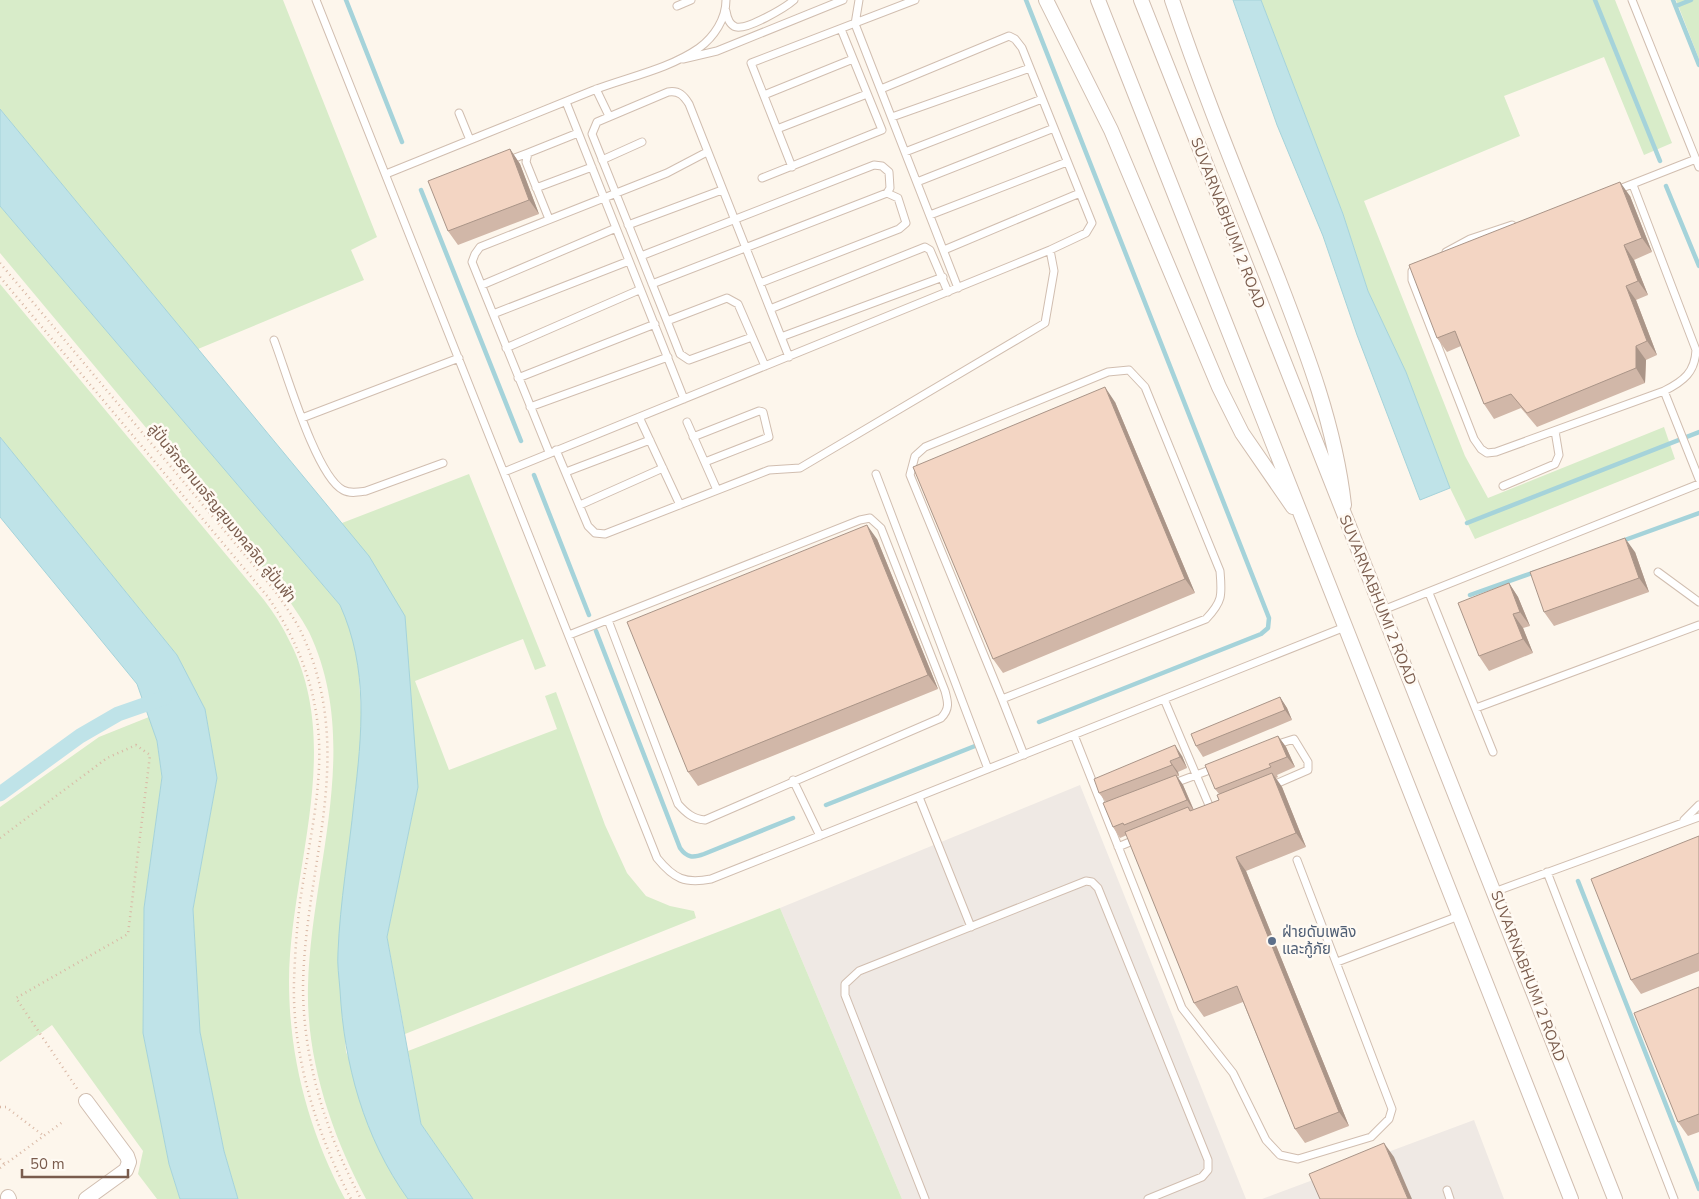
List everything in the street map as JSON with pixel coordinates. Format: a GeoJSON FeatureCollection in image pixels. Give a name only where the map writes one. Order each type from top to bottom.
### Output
{"type":"FeatureCollection","features":[{"type":"Feature","properties":{"kind":"street"},"geometry":{"type":"LineString","coordinates":[[1046,0],[1108,122],[1219,387],[1242,433],[1305,524]]}},
{"type":"Feature","properties":{"kind":"street"},"geometry":{"type":"LineString","coordinates":[[1098,0],[1570,1199]]}},
{"type":"Feature","properties":{"kind":"street","name":"SUVARNABHUMI 2 ROAD"},"geometry":{"type":"LineString","coordinates":[[1141,0],[1615,1199]]}},
{"type":"Feature","properties":{"kind":"street"},"geometry":{"type":"LineString","coordinates":[[1172,0],[1302,341],[1332,435],[1341,475],[1346,522]]}},
{"type":"Feature","properties":{"kind":"street"},"geometry":{"type":"LineString","coordinates":[[86,1101],[127,1156],[129,1162],[126,1170],[86,1199]]}},
{"type":"Feature","properties":{"kind":"lane"},"geometry":{"type":"LineString","coordinates":[[316,0],[657,858],[668,872],[682,880],[697,882],[711,879],[1346,628]]}},
{"type":"Feature","properties":{"kind":"lane"},"geometry":{"type":"LineString","coordinates":[[677,6],[691,0]]}},
{"type":"Feature","properties":{"kind":"lane"},"geometry":{"type":"LineString","coordinates":[[726,4],[729,21],[737,27],[781,9],[794,0]]}},
{"type":"Feature","properties":{"kind":"lane"},"geometry":{"type":"LineString","coordinates":[[386,174],[596,89],[680,59],[718,51],[842,0]]}},
{"type":"Feature","properties":{"kind":"lane"},"geometry":{"type":"LineString","coordinates":[[859,0],[855,24],[958,288]]}},
{"type":"Feature","properties":{"kind":"lane"},"geometry":{"type":"LineString","coordinates":[[792,167],[751,63],[915,0]]}},
{"type":"Feature","properties":{"kind":"lane"},"geometry":{"type":"LineString","coordinates":[[1606,194],[1698,163],[1632,0]]}},
{"type":"Feature","properties":{"kind":"lane"},"geometry":{"type":"LineString","coordinates":[[680,59],[707,41],[717,29],[726,4]]}},
{"type":"Feature","properties":{"kind":"lane"},"geometry":{"type":"LineString","coordinates":[[762,178],[882,130],[841,29]]}},
{"type":"Feature","properties":{"kind":"lane"},"geometry":{"type":"LineString","coordinates":[[504,472],[958,288],[1086,233],[1092,223],[1022,48],[1015,39],[1009,36],[881,89]]}},
{"type":"Feature","properties":{"kind":"lane"},"geometry":{"type":"LineString","coordinates":[[764,95],[853,59]]}},
{"type":"Feature","properties":{"kind":"lane"},"geometry":{"type":"LineString","coordinates":[[892,117],[1030,68]]}},
{"type":"Feature","properties":{"kind":"lane"},"geometry":{"type":"LineString","coordinates":[[596,89],[609,116]]}},
{"type":"Feature","properties":{"kind":"lane"},"geometry":{"type":"LineString","coordinates":[[752,338],[689,360],[680,354],[592,134],[592,129],[597,122],[668,92],[676,91],[683,96],[689,104],[789,356]]}},
{"type":"Feature","properties":{"kind":"lane"},"geometry":{"type":"LineString","coordinates":[[777,129],[867,94]]}},
{"type":"Feature","properties":{"kind":"lane"},"geometry":{"type":"LineString","coordinates":[[905,152],[1042,99]]}},
{"type":"Feature","properties":{"kind":"lane"},"geometry":{"type":"LineString","coordinates":[[566,102],[639,290],[655,324],[684,399]]}},
{"type":"Feature","properties":{"kind":"lane"},"geometry":{"type":"LineString","coordinates":[[459,112],[470,140]]}},
{"type":"Feature","properties":{"kind":"lane"},"geometry":{"type":"LineString","coordinates":[[917,182],[1054,128]]}},
{"type":"Feature","properties":{"kind":"lane"},"geometry":{"type":"LineString","coordinates":[[502,163],[578,134]]}},
{"type":"Feature","properties":{"kind":"lane"},"geometry":{"type":"LineString","coordinates":[[602,160],[642,142]]}},
{"type":"Feature","properties":{"kind":"lane"},"geometry":{"type":"LineString","coordinates":[[707,152],[667,172],[480,247],[474,254],[472,262],[530,407],[566,472],[588,526],[595,533],[605,534],[769,470],[800,468],[1045,323],[1054,271],[1050,250]]}},
{"type":"Feature","properties":{"kind":"lane"},"geometry":{"type":"LineString","coordinates":[[528,153],[526,162],[549,219]]}},
{"type":"Feature","properties":{"kind":"lane"},"geometry":{"type":"LineString","coordinates":[[930,215],[1067,162]]}},
{"type":"Feature","properties":{"kind":"lane"},"geometry":{"type":"LineString","coordinates":[[641,256],[874,165],[882,166],[889,172],[890,188],[887,193],[652,284]]}},
{"type":"Feature","properties":{"kind":"lane"},"geometry":{"type":"LineString","coordinates":[[536,188],[592,167]]}},
{"type":"Feature","properties":{"kind":"lane"},"geometry":{"type":"LineString","coordinates":[[1424,263],[1412,271],[1412,280],[1474,439],[1481,449],[1487,453],[1496,452],[1664,391],[1679,384],[1692,372],[1696,350],[1633,185]]}},
{"type":"Feature","properties":{"kind":"lane"},"geometry":{"type":"LineString","coordinates":[[628,225],[722,190]]}},
{"type":"Feature","properties":{"kind":"lane"},"geometry":{"type":"LineString","coordinates":[[760,283],[900,229],[906,223],[905,216],[898,198],[887,193]]}},
{"type":"Feature","properties":{"kind":"lane"},"geometry":{"type":"LineString","coordinates":[[944,250],[1080,193]]}},
{"type":"Feature","properties":{"kind":"lane"},"geometry":{"type":"LineString","coordinates":[[1439,255],[1470,239],[1524,221]]}},
{"type":"Feature","properties":{"kind":"lane"},"geometry":{"type":"LineString","coordinates":[[482,286],[616,228]]}},
{"type":"Feature","properties":{"kind":"lane"},"geometry":{"type":"LineString","coordinates":[[770,309],[925,247],[930,250],[948,292]]}},
{"type":"Feature","properties":{"kind":"lane"},"geometry":{"type":"LineString","coordinates":[[492,314],[629,261]]}},
{"type":"Feature","properties":{"kind":"lane"},"geometry":{"type":"LineString","coordinates":[[781,337],[943,277]]}},
{"type":"Feature","properties":{"kind":"lane"},"geometry":{"type":"LineString","coordinates":[[506,348],[639,290]]}},
{"type":"Feature","properties":{"kind":"lane"},"geometry":{"type":"LineString","coordinates":[[667,321],[727,298],[738,304],[765,366]]}},
{"type":"Feature","properties":{"kind":"lane"},"geometry":{"type":"LineString","coordinates":[[518,378],[655,324]]}},
{"type":"Feature","properties":{"kind":"lane"},"geometry":{"type":"LineString","coordinates":[[274,340],[302,418],[327,473],[344,490],[366,491],[443,463]]}},
{"type":"Feature","properties":{"kind":"lane"},"geometry":{"type":"LineString","coordinates":[[530,407],[668,357]]}},
{"type":"Feature","properties":{"kind":"lane"},"geometry":{"type":"LineString","coordinates":[[302,418],[459,358]]}},
{"type":"Feature","properties":{"kind":"lane"},"geometry":{"type":"LineString","coordinates":[[1002,699],[1206,619],[1217,608],[1222,596],[1220,571],[1145,387],[1129,370],[1108,372],[925,447],[915,456],[910,475],[1024,755]]}},
{"type":"Feature","properties":{"kind":"lane"},"geometry":{"type":"LineString","coordinates":[[1664,391],[1699,479]]}},
{"type":"Feature","properties":{"kind":"lane"},"geometry":{"type":"LineString","coordinates":[[693,436],[759,411],[764,412],[769,437],[705,462]]}},
{"type":"Feature","properties":{"kind":"lane"},"geometry":{"type":"LineString","coordinates":[[640,417],[680,505]]}},
{"type":"Feature","properties":{"kind":"lane"},"geometry":{"type":"LineString","coordinates":[[687,422],[717,490]]}},
{"type":"Feature","properties":{"kind":"lane"},"geometry":{"type":"LineString","coordinates":[[1504,486],[1555,464],[1559,455],[1554,431]]}},
{"type":"Feature","properties":{"kind":"lane"},"geometry":{"type":"LineString","coordinates":[[566,472],[650,440]]}},
{"type":"Feature","properties":{"kind":"lane"},"geometry":{"type":"LineString","coordinates":[[580,505],[663,468]]}},
{"type":"Feature","properties":{"kind":"lane"},"geometry":{"type":"LineString","coordinates":[[876,474],[988,769]]}},
{"type":"Feature","properties":{"kind":"lane"},"geometry":{"type":"LineString","coordinates":[[1383,610],[1699,484]]}},
{"type":"Feature","properties":{"kind":"lane"},"geometry":{"type":"LineString","coordinates":[[569,635],[860,520],[870,518],[876,521],[881,528],[945,691],[948,704],[946,713],[941,718],[793,780],[705,820],[696,819],[686,813],[678,804],[608,620]]}},
{"type":"Feature","properties":{"kind":"lane"},"geometry":{"type":"LineString","coordinates":[[1658,572],[1699,602]]}},
{"type":"Feature","properties":{"kind":"lane"},"geometry":{"type":"LineString","coordinates":[[1429,593],[1492,752]]}},
{"type":"Feature","properties":{"kind":"lane"},"geometry":{"type":"LineString","coordinates":[[1476,708],[1699,625]]}},
{"type":"Feature","properties":{"kind":"lane"},"geometry":{"type":"LineString","coordinates":[[1164,700],[1211,810]]}},
{"type":"Feature","properties":{"kind":"lane"},"geometry":{"type":"LineString","coordinates":[[1074,735],[1182,1008],[1233,1073],[1266,1140],[1280,1155],[1298,1159],[1371,1137],[1389,1119],[1392,1109],[1297,860]]}},
{"type":"Feature","properties":{"kind":"lane"},"geometry":{"type":"LineString","coordinates":[[1266,788],[1308,770],[1308,762],[1294,739],[1270,747]]}},
{"type":"Feature","properties":{"kind":"lane"},"geometry":{"type":"LineString","coordinates":[[1169,786],[1224,764]]}},
{"type":"Feature","properties":{"kind":"lane"},"geometry":{"type":"LineString","coordinates":[[793,780],[820,836]]}},
{"type":"Feature","properties":{"kind":"lane"},"geometry":{"type":"LineString","coordinates":[[919,797],[971,927]]}},
{"type":"Feature","properties":{"kind":"lane"},"geometry":{"type":"LineString","coordinates":[[1682,822],[1699,805]]}},
{"type":"Feature","properties":{"kind":"lane"},"geometry":{"type":"LineString","coordinates":[[1202,814],[1220,806]]}},
{"type":"Feature","properties":{"kind":"lane"},"geometry":{"type":"LineString","coordinates":[[1104,810],[1113,807]]}},
{"type":"Feature","properties":{"kind":"lane"},"geometry":{"type":"LineString","coordinates":[[1494,892],[1699,817]]}},
{"type":"Feature","properties":{"kind":"lane"},"geometry":{"type":"LineString","coordinates":[[1118,847],[1146,836]]}},
{"type":"Feature","properties":{"kind":"lane"},"geometry":{"type":"LineString","coordinates":[[1547,872],[1674,1199]]}},
{"type":"Feature","properties":{"kind":"lane"},"geometry":{"type":"LineString","coordinates":[[925,1199],[845,995],[845,984],[859,971],[1086,881],[1092,882],[1098,888],[1208,1160],[1208,1170],[1202,1177],[1148,1199]]}},
{"type":"Feature","properties":{"kind":"lane"},"geometry":{"type":"LineString","coordinates":[[1337,962],[1459,916]]}},
{"type":"Feature","properties":{"kind":"lane"},"geometry":{"type":"LineString","coordinates":[[1447,1190],[1450,1199]]}},
{"type":"Feature","properties":{"kind":"path","name":"ลู่ปั่นจักรยานเจริญสุขมงคลจิต ลู่ปั่นฟ้า"},"geometry":{"type":"LineString","coordinates":[[0,263],[275,591],[303,636],[317,677],[327,719],[329,768],[325,811],[310,900],[303,986],[305,1022],[319,1099],[332,1140],[361,1199]]}},
{"type":"Feature","properties":{"kind":"path"},"geometry":{"type":"LineString","coordinates":[[0,277],[268,597],[295,641],[309,680],[317,719],[318,766],[316,809],[301,898],[294,983],[297,1021],[302,1059],[311,1101],[324,1142],[351,1199]]}},
{"type":"Feature","properties":{"kind":"path"},"geometry":{"type":"LineString","coordinates":[[0,838],[107,758],[136,745],[150,754],[128,934],[16,998],[86,1101]]}},
{"type":"Feature","properties":{"kind":"path"},"geometry":{"type":"LineString","coordinates":[[0,1107],[6,1107],[44,1136]]}},
{"type":"Feature","properties":{"kind":"path"},"geometry":{"type":"LineString","coordinates":[[0,1168],[64,1121]]}},
{"type":"Feature","properties":{"kind":"path"},"geometry":{"type":"LineString","coordinates":[[0,1159],[5,1165]]}},
{"type":"Feature","properties":{"kind":"shaded area"},"geometry":{"type":"Polygon","coordinates":[[[1080,785],[1246,1199],[902,1199],[780,908],[1080,785]]]}},
{"type":"Feature","properties":{"kind":"shaded area"},"geometry":{"type":"Polygon","coordinates":[[[1474,1120],[1504,1199],[1262,1199],[1474,1120]]]}},
{"type":"Feature","properties":{"kind":"green space"},"geometry":{"type":"Polygon","coordinates":[[[0,0],[283,0],[377,237],[351,250],[364,280],[198,349],[0,109],[0,0]]]}},
{"type":"Feature","properties":{"kind":"green space"},"geometry":{"type":"Polygon","coordinates":[[[1261,0],[1615,0],[1672,143],[1644,155],[1604,57],[1504,96],[1520,136],[1364,201],[1465,456],[1488,498],[1664,427],[1675,459],[1475,539],[1450,488],[1406,372],[1368,291],[1343,214],[1261,0]]]}},
{"type":"Feature","properties":{"kind":"green space"},"geometry":{"type":"Polygon","coordinates":[[[1676,0],[1699,0],[1699,59],[1676,0]]]}},
{"type":"Feature","properties":{"kind":"green space"},"geometry":{"type":"Polygon","coordinates":[[[0,206],[340,605],[349,624],[358,659],[362,731],[338,953],[346,1052],[408,1199],[366,1199],[332,1123],[311,1042],[308,986],[311,942],[330,808],[333,763],[332,719],[325,675],[309,632],[280,588],[0,253],[0,206]]]}},
{"type":"Feature","properties":{"kind":"green space"},"geometry":{"type":"Polygon","coordinates":[[[0,284],[264,600],[287,636],[306,682],[313,724],[314,767],[292,939],[289,981],[290,1010],[297,1066],[311,1121],[332,1174],[345,1199],[238,1199],[224,1151],[200,1032],[193,909],[217,778],[205,709],[177,655],[0,437],[0,284]]]}},
{"type":"Feature","properties":{"kind":"green space"},"geometry":{"type":"Polygon","coordinates":[[[469,474],[546,666],[535,670],[523,639],[415,681],[449,770],[557,729],[545,696],[556,692],[605,825],[627,873],[646,896],[670,906],[694,911],[696,918],[405,1034],[387,937],[418,787],[342,523],[469,474]]]}},
{"type":"Feature","properties":{"kind":"green space"},"geometry":{"type":"Polygon","coordinates":[[[149,717],[157,741],[162,777],[144,908],[143,1033],[169,1164],[180,1199],[157,1199],[138,1174],[143,1151],[52,1025],[0,1062],[0,807],[99,737],[149,717]]]}},
{"type":"Feature","properties":{"kind":"green space"},"geometry":{"type":"Polygon","coordinates":[[[780,908],[902,1199],[473,1199],[421,1124],[408,1051],[780,908]]]}},
{"type":"Feature","properties":{"kind":"water"},"geometry":{"type":"Polygon","coordinates":[[[1233,0],[1261,0],[1343,214],[1368,291],[1406,372],[1450,488],[1420,500],[1357,335],[1323,236],[1277,125],[1233,0]]]}},
{"type":"Feature","properties":{"kind":"water"},"geometry":{"type":"Polygon","coordinates":[[[0,109],[369,556],[405,616],[418,787],[387,937],[421,1124],[473,1199],[408,1199],[379,1151],[368,1126],[352,1073],[342,1018],[338,957],[359,752],[361,702],[356,653],[340,605],[0,206],[0,109]]]}},
{"type":"Feature","properties":{"kind":"water"},"geometry":{"type":"Polygon","coordinates":[[[0,437],[177,655],[205,709],[217,778],[193,909],[200,1032],[224,1151],[238,1199],[180,1199],[169,1164],[143,1033],[144,908],[162,777],[157,741],[137,684],[0,517],[0,437]]]}},
{"type":"Feature","properties":{"kind":"building"},"geometry":{"type":"Polygon","coordinates":[[[510,149],[529,200],[448,231],[428,181],[510,149]]]}},
{"type":"Feature","properties":{"kind":"building"},"geometry":{"type":"Polygon","coordinates":[[[1620,182],[1642,238],[1624,245],[1638,281],[1626,286],[1647,341],[1636,346],[1636,368],[1527,413],[1511,394],[1484,404],[1455,331],[1437,338],[1409,265],[1620,182]]]}},
{"type":"Feature","properties":{"kind":"building"},"geometry":{"type":"Polygon","coordinates":[[[1105,387],[1185,579],[993,659],[913,467],[1105,387]]]}},
{"type":"Feature","properties":{"kind":"building"},"geometry":{"type":"Polygon","coordinates":[[[867,525],[928,675],[688,772],[627,622],[867,525]]]}},
{"type":"Feature","properties":{"kind":"building"},"geometry":{"type":"Polygon","coordinates":[[[1625,538],[1639,578],[1544,612],[1530,572],[1625,538]]]}},
{"type":"Feature","properties":{"kind":"building"},"geometry":{"type":"Polygon","coordinates":[[[1509,583],[1520,612],[1513,614],[1523,639],[1479,656],[1458,603],[1509,583]]]}},
{"type":"Feature","properties":{"kind":"building"},"geometry":{"type":"Polygon","coordinates":[[[1280,697],[1285,710],[1196,746],[1191,734],[1280,697]]]}},
{"type":"Feature","properties":{"kind":"building"},"geometry":{"type":"Polygon","coordinates":[[[1278,736],[1287,757],[1269,764],[1271,767],[1215,789],[1205,765],[1278,736]]]}},
{"type":"Feature","properties":{"kind":"building"},"geometry":{"type":"Polygon","coordinates":[[[1175,745],[1180,757],[1170,761],[1172,765],[1099,793],[1094,779],[1175,745]]]}},
{"type":"Feature","properties":{"kind":"building"},"geometry":{"type":"Polygon","coordinates":[[[1272,773],[1296,833],[1236,857],[1339,1112],[1295,1129],[1237,986],[1194,1003],[1125,832],[1188,807],[1190,811],[1219,800],[1217,795],[1272,773]]]}},
{"type":"Feature","properties":{"kind":"building"},"geometry":{"type":"Polygon","coordinates":[[[1176,775],[1187,800],[1124,825],[1123,823],[1113,827],[1103,803],[1176,775]]]}},
{"type":"Feature","properties":{"kind":"building"},"geometry":{"type":"Polygon","coordinates":[[[1699,836],[1699,953],[1631,980],[1591,879],[1699,836]]]}},
{"type":"Feature","properties":{"kind":"building"},"geometry":{"type":"Polygon","coordinates":[[[1699,987],[1699,1114],[1678,1122],[1634,1013],[1699,987]]]}},
{"type":"Feature","properties":{"kind":"building"},"geometry":{"type":"Polygon","coordinates":[[[1384,1143],[1408,1199],[1320,1199],[1309,1174],[1384,1143]]]}},
{"type":"Feature","properties":{"kind":"waterway"},"geometry":{"type":"LineString","coordinates":[[346,0],[402,142]]}},
{"type":"Feature","properties":{"kind":"waterway"},"geometry":{"type":"LineString","coordinates":[[1026,0],[1269,618],[1268,628],[1261,634],[1039,722]]}},
{"type":"Feature","properties":{"kind":"waterway"},"geometry":{"type":"LineString","coordinates":[[1595,0],[1660,161]]}},
{"type":"Feature","properties":{"kind":"waterway"},"geometry":{"type":"LineString","coordinates":[[1673,0],[1699,65]]}},
{"type":"Feature","properties":{"kind":"waterway"},"geometry":{"type":"LineString","coordinates":[[1676,6],[1691,0]]}},
{"type":"Feature","properties":{"kind":"waterway"},"geometry":{"type":"LineString","coordinates":[[1666,186],[1699,266]]}},
{"type":"Feature","properties":{"kind":"waterway"},"geometry":{"type":"LineString","coordinates":[[421,190],[521,441]]}},
{"type":"Feature","properties":{"kind":"waterway"},"geometry":{"type":"LineString","coordinates":[[1467,523],[1699,432]]}},
{"type":"Feature","properties":{"kind":"waterway"},"geometry":{"type":"LineString","coordinates":[[534,475],[589,615]]}},
{"type":"Feature","properties":{"kind":"waterway"},"geometry":{"type":"LineString","coordinates":[[1622,541],[1699,513]]}},
{"type":"Feature","properties":{"kind":"waterway"},"geometry":{"type":"LineString","coordinates":[[1470,595],[1535,572]]}},
{"type":"Feature","properties":{"kind":"waterway"},"geometry":{"type":"LineString","coordinates":[[596,631],[680,848],[685,854],[690,856],[700,855],[793,818]]}},
{"type":"Feature","properties":{"kind":"waterway"},"geometry":{"type":"LineString","coordinates":[[0,794],[80,736],[118,714],[164,698]]}},
{"type":"Feature","properties":{"kind":"waterway"},"geometry":{"type":"LineString","coordinates":[[826,805],[975,746]]}},
{"type":"Feature","properties":{"kind":"waterway"},"geometry":{"type":"LineString","coordinates":[[1578,881],[1699,1189]]}},
{"type":"Feature","properties":{"kind":"place","name":"ฝ่ายดับเพลิง และกู้ภัย"},"geometry":{"type":"Point","coordinates":[1272,941]}}]}
